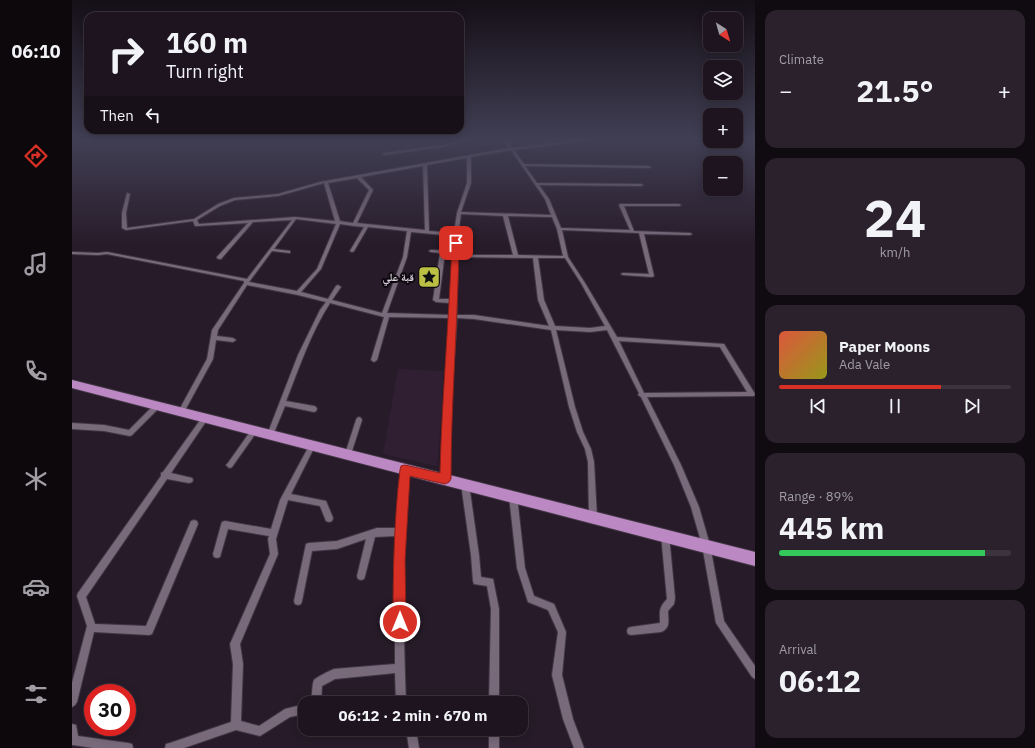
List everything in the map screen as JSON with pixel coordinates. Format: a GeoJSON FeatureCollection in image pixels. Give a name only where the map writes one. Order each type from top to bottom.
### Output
{"type":"FeatureCollection","features":[{"type":"Feature","properties":{"kind":"highway"},"geometry":{"type":"LineString","coordinates":[[72,384],[348,454],[405,470],[706,545],[755,559]]}},
{"type":"Feature","properties":{"kind":"street"},"geometry":{"type":"LineString","coordinates":[[128,194],[124,213],[124,228],[126,229],[195,220],[219,205],[234,199],[278,195],[326,182],[364,175]]}},
{"type":"Feature","properties":{"kind":"street"},"geometry":{"type":"LineString","coordinates":[[425,175],[428,232]]}},
{"type":"Feature","properties":{"kind":"street"},"geometry":{"type":"LineString","coordinates":[[445,479],[446,428],[454,316],[453,301],[456,235],[459,213],[468,183],[468,175]]}},
{"type":"Feature","properties":{"kind":"street"},"geometry":{"type":"LineString","coordinates":[[530,175],[547,199],[559,229],[566,258],[583,283],[615,340],[695,507],[706,545],[720,623],[755,674]]}},
{"type":"Feature","properties":{"kind":"street"},"geometry":{"type":"LineString","coordinates":[[354,225],[371,190],[358,176]]}},
{"type":"Feature","properties":{"kind":"street"},"geometry":{"type":"LineString","coordinates":[[298,293],[319,269],[338,223],[326,182]]}},
{"type":"Feature","properties":{"kind":"street"},"geometry":{"type":"LineString","coordinates":[[537,184],[641,185]]}},
{"type":"Feature","properties":{"kind":"street"},"geometry":{"type":"LineString","coordinates":[[632,231],[621,205],[679,205]]}},
{"type":"Feature","properties":{"kind":"street"},"geometry":{"type":"LineString","coordinates":[[459,213],[554,216]]}},
{"type":"Feature","properties":{"kind":"street"},"geometry":{"type":"LineString","coordinates":[[505,214],[516,257]]}},
{"type":"Feature","properties":{"kind":"street"},"geometry":{"type":"LineString","coordinates":[[195,220],[198,224],[295,218],[456,235]]}},
{"type":"Feature","properties":{"kind":"street"},"geometry":{"type":"LineString","coordinates":[[181,412],[210,359],[215,330],[246,283],[273,250],[295,218]]}},
{"type":"Feature","properties":{"kind":"street"},"geometry":{"type":"LineString","coordinates":[[219,258],[252,221]]}},
{"type":"Feature","properties":{"kind":"street"},"geometry":{"type":"LineString","coordinates":[[352,251],[366,226]]}},
{"type":"Feature","properties":{"kind":"street"},"geometry":{"type":"LineString","coordinates":[[559,229],[690,234]]}},
{"type":"Feature","properties":{"kind":"street"},"geometry":{"type":"LineString","coordinates":[[374,360],[386,315],[405,257],[409,230]]}},
{"type":"Feature","properties":{"kind":"street"},"geometry":{"type":"LineString","coordinates":[[623,274],[652,276],[641,232]]}},
{"type":"Feature","properties":{"kind":"street"},"geometry":{"type":"LineString","coordinates":[[273,250],[288,252]]}},
{"type":"Feature","properties":{"kind":"street"},"geometry":{"type":"LineString","coordinates":[[432,251],[443,251],[455,254],[566,258]]}},
{"type":"Feature","properties":{"kind":"street"},"geometry":{"type":"LineString","coordinates":[[443,251],[436,300],[453,301]]}},
{"type":"Feature","properties":{"kind":"street"},"geometry":{"type":"LineString","coordinates":[[72,253],[107,253],[246,280],[246,283],[298,293],[386,315],[474,317],[553,328],[590,330],[608,328]]}},
{"type":"Feature","properties":{"kind":"street"},"geometry":{"type":"LineString","coordinates":[[535,257],[541,300],[553,328],[572,407],[580,432],[588,449],[591,462],[593,517]]}},
{"type":"Feature","properties":{"kind":"street"},"geometry":{"type":"LineString","coordinates":[[270,435],[284,403],[301,355],[323,310],[338,287]]}},
{"type":"Feature","properties":{"kind":"street"},"geometry":{"type":"LineString","coordinates":[[213,338],[233,340]]}},
{"type":"Feature","properties":{"kind":"street"},"geometry":{"type":"LineString","coordinates":[[615,340],[722,345],[752,394],[641,395]]}},
{"type":"Feature","properties":{"kind":"street"},"geometry":{"type":"LineString","coordinates":[[284,403],[314,409]]}},
{"type":"Feature","properties":{"kind":"street"},"geometry":{"type":"LineString","coordinates":[[72,426],[104,428],[130,433],[157,406]]}},
{"type":"Feature","properties":{"kind":"street"},"geometry":{"type":"LineString","coordinates":[[72,702],[90,626],[81,596],[205,418]]}},
{"type":"Feature","properties":{"kind":"street"},"geometry":{"type":"LineString","coordinates":[[348,454],[359,420]]}},
{"type":"Feature","properties":{"kind":"street"},"geometry":{"type":"LineString","coordinates":[[230,465],[254,431]]}},
{"type":"Feature","properties":{"kind":"street"},"geometry":{"type":"LineString","coordinates":[[236,725],[238,664],[235,644],[274,554],[272,539],[286,496],[312,446]]}},
{"type":"Feature","properties":{"kind":"street"},"geometry":{"type":"LineString","coordinates":[[401,696],[399,560],[405,470]]}},
{"type":"Feature","properties":{"kind":"street"},"geometry":{"type":"LineString","coordinates":[[164,476],[189,480]]}},
{"type":"Feature","properties":{"kind":"street"},"geometry":{"type":"LineString","coordinates":[[465,484],[477,580],[490,582],[495,609],[494,696]]}},
{"type":"Feature","properties":{"kind":"street"},"geometry":{"type":"LineString","coordinates":[[286,496],[323,503],[329,518]]}},
{"type":"Feature","properties":{"kind":"street"},"geometry":{"type":"LineString","coordinates":[[513,496],[521,568],[531,599],[551,606],[562,632],[557,675],[568,719],[580,748]]}},
{"type":"Feature","properties":{"kind":"street"},"geometry":{"type":"LineString","coordinates":[[90,626],[94,628],[149,631],[194,524]]}},
{"type":"Feature","properties":{"kind":"street"},"geometry":{"type":"LineString","coordinates":[[217,554],[225,525],[274,533]]}},
{"type":"Feature","properties":{"kind":"street"},"geometry":{"type":"LineString","coordinates":[[298,600],[309,546],[337,546],[377,532],[401,532]]}},
{"type":"Feature","properties":{"kind":"street"},"geometry":{"type":"LineString","coordinates":[[361,576],[371,535]]}},
{"type":"Feature","properties":{"kind":"street"},"geometry":{"type":"LineString","coordinates":[[631,631],[661,628],[664,625],[663,612],[671,598],[665,535]]}},
{"type":"Feature","properties":{"kind":"street"},"geometry":{"type":"LineString","coordinates":[[317,696],[318,683],[334,674],[400,668]]}},
{"type":"Feature","properties":{"kind":"street"},"geometry":{"type":"LineString","coordinates":[[170,748],[236,725],[260,731],[288,712],[298,710]]}},
{"type":"Feature","properties":{"kind":"street"},"geometry":{"type":"LineString","coordinates":[[72,729],[74,740],[128,748]]}},
{"type":"Feature","properties":{"kind":"street"},"geometry":{"type":"LineString","coordinates":[[412,736],[414,748]]}},
{"type":"Feature","properties":{"kind":"street"},"geometry":{"type":"LineString","coordinates":[[494,736],[494,748]]}},
{"type":"Feature","properties":{"kind":"shaded area"},"geometry":{"type":"Polygon","coordinates":[[[398,369],[443,371],[442,410],[437,466],[383,454],[398,369]]]}},
{"type":"Feature","properties":{"kind":"place","name":"قبة علي"},"geometry":{"type":"Point","coordinates":[429,277]}},
{"type":"Feature","properties":{"kind":"route"},"geometry":{"type":"LineString","coordinates":[[400,622],[399,560],[405,470],[445,479],[446,428],[454,316],[453,301],[456,243]]}}]}
